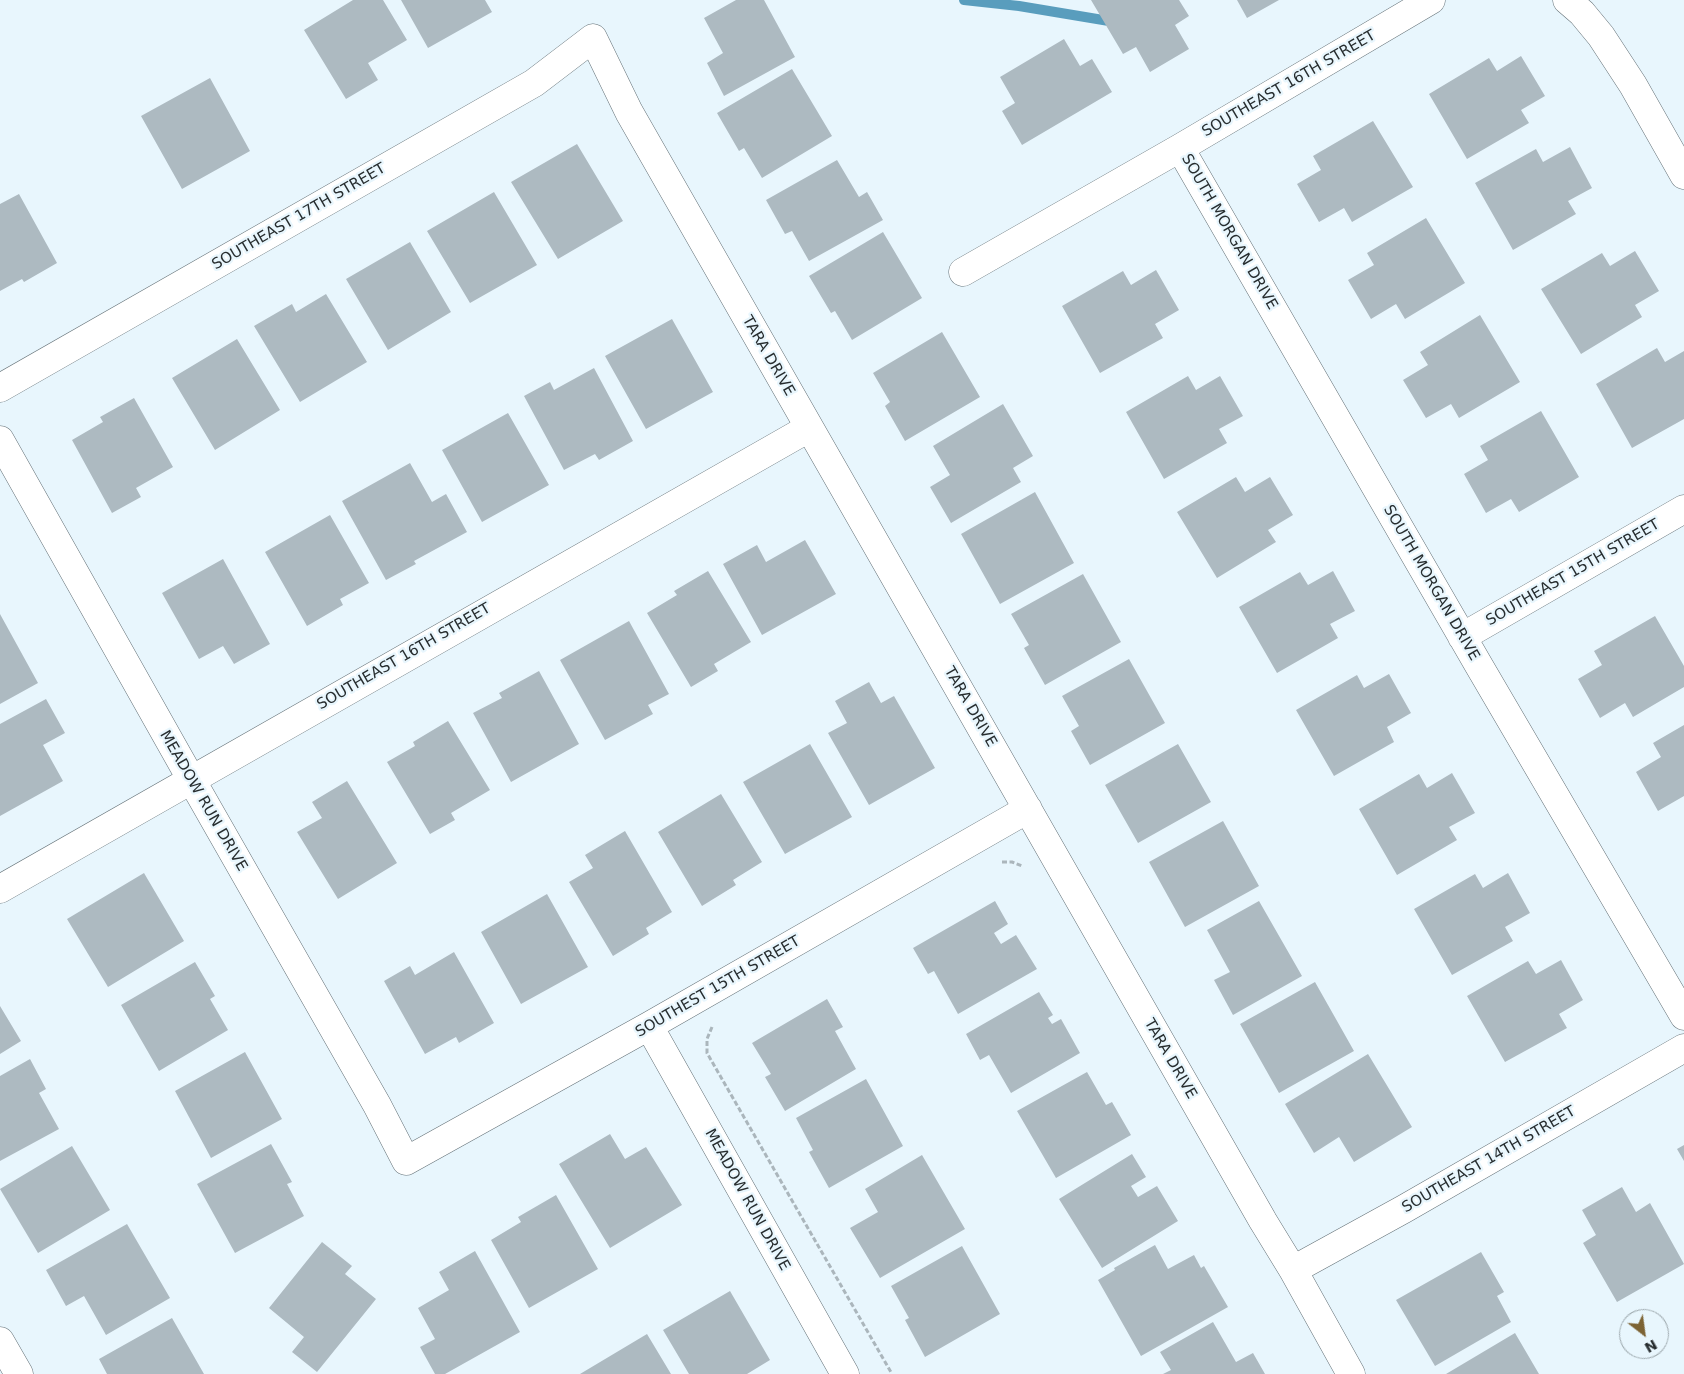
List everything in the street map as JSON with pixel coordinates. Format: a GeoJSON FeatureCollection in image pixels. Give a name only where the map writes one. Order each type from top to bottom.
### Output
{"type":"FeatureCollection","features":[{"type":"Feature","properties":{"kind":"street","name":"SOUTHEAST 16TH STREET"},"geometry":{"type":"LineString","coordinates":[[964,272],[1180,148],[1431,0]]}},
{"type":"Feature","properties":{"kind":"street"},"geometry":{"type":"LineString","coordinates":[[1567,0],[1582,13],[1601,36],[1633,85],[1684,174]]}},
{"type":"Feature","properties":{"kind":"street","name":"SOUTHEAST 17TH STREET"},"geometry":{"type":"LineString","coordinates":[[0,388],[534,83],[592,38]]}},
{"type":"Feature","properties":{"kind":"street","name":"TARA DRIVE"},"geometry":{"type":"LineString","coordinates":[[592,38],[634,120],[1351,1374]]}},
{"type":"Feature","properties":{"kind":"street","name":"SOUTH MORGAN DRIVE"},"geometry":{"type":"LineString","coordinates":[[1180,148],[1462,637],[1684,1016]]}},
{"type":"Feature","properties":{"kind":"street","name":"SOUTHEAST 16TH STREET"},"geometry":{"type":"LineString","coordinates":[[0,889],[190,779],[809,428]]}},
{"type":"Feature","properties":{"kind":"street","name":"MEADOW RUN DRIVE"},"geometry":{"type":"LineString","coordinates":[[0,440],[190,779],[377,1105],[406,1161]]}},
{"type":"Feature","properties":{"kind":"street","name":"SOUTHEAST 15TH STREET"},"geometry":{"type":"LineString","coordinates":[[1462,637],[1684,509]]}},
{"type":"Feature","properties":{"kind":"street","name":"SOUTHEST 15TH STREET"},"geometry":{"type":"LineString","coordinates":[[406,1161],[649,1026],[1028,809]]}},
{"type":"Feature","properties":{"kind":"street","name":"MEADOW RUN DRIVE"},"geometry":{"type":"LineString","coordinates":[[649,1026],[845,1374]]}},
{"type":"Feature","properties":{"kind":"street","name":"SOUTHEAST 14TH STREET"},"geometry":{"type":"LineString","coordinates":[[1293,1270],[1404,1209],[1684,1048]]}},
{"type":"Feature","properties":{"kind":"street"},"geometry":{"type":"LineString","coordinates":[[0,1341],[19,1374]]}},
{"type":"Feature","properties":{"kind":"path"},"geometry":{"type":"LineString","coordinates":[[996,864],[1012,862],[1024,868]]}},
{"type":"Feature","properties":{"kind":"path"},"geometry":{"type":"LineString","coordinates":[[713,1025],[707,1039],[707,1053],[892,1374]]}},
{"type":"Feature","properties":{"kind":"building"},"geometry":{"type":"Polygon","coordinates":[[[353,0],[383,0],[407,40],[368,63],[378,80],[346,99],[304,30],[353,0]]]}},
{"type":"Feature","properties":{"kind":"building"},"geometry":{"type":"Polygon","coordinates":[[[401,0],[485,0],[492,12],[428,48],[401,0]]]}},
{"type":"Feature","properties":{"kind":"building"},"geometry":{"type":"Polygon","coordinates":[[[736,0],[764,0],[795,57],[724,96],[707,63],[723,53],[704,18],[736,0]]]}},
{"type":"Feature","properties":{"kind":"building"},"geometry":{"type":"Polygon","coordinates":[[[1091,0],[1179,0],[1189,16],[1175,25],[1189,49],[1150,72],[1136,47],[1123,54],[1091,0]]]}},
{"type":"Feature","properties":{"kind":"building"},"geometry":{"type":"Polygon","coordinates":[[[1237,0],[1279,0],[1247,18],[1237,0]]]}},
{"type":"Feature","properties":{"kind":"building"},"geometry":{"type":"Polygon","coordinates":[[[1064,39],[1080,66],[1092,59],[1112,92],[1022,145],[1002,111],[1015,103],[1000,77],[1064,39]]]}},
{"type":"Feature","properties":{"kind":"building"},"geometry":{"type":"Polygon","coordinates":[[[1521,56],[1545,96],[1521,110],[1529,123],[1467,159],[1429,94],[1489,58],[1497,71],[1521,56]]]}},
{"type":"Feature","properties":{"kind":"building"},"geometry":{"type":"Polygon","coordinates":[[[792,69],[832,136],[762,178],[744,148],[739,151],[717,113],[792,69]]]}},
{"type":"Feature","properties":{"kind":"building"},"geometry":{"type":"Polygon","coordinates":[[[210,78],[250,151],[182,189],[141,116],[210,78]]]}},
{"type":"Feature","properties":{"kind":"building"},"geometry":{"type":"Polygon","coordinates":[[[1373,121],[1413,187],[1352,222],[1344,208],[1319,222],[1297,184],[1321,170],[1313,156],[1373,121]]]}},
{"type":"Feature","properties":{"kind":"building"},"geometry":{"type":"Polygon","coordinates":[[[577,144],[623,221],[558,259],[511,182],[577,144]]]}},
{"type":"Feature","properties":{"kind":"building"},"geometry":{"type":"Polygon","coordinates":[[[1570,147],[1592,188],[1568,201],[1576,214],[1513,250],[1475,183],[1536,149],[1543,162],[1570,147]]]}},
{"type":"Feature","properties":{"kind":"building"},"geometry":{"type":"Polygon","coordinates":[[[837,160],[859,197],[867,192],[883,220],[809,261],[792,231],[785,234],[766,200],[837,160]]]}},
{"type":"Feature","properties":{"kind":"building"},"geometry":{"type":"Polygon","coordinates":[[[494,192],[537,265],[470,303],[427,231],[494,192]]]}},
{"type":"Feature","properties":{"kind":"building"},"geometry":{"type":"Polygon","coordinates":[[[19,194],[57,263],[24,282],[22,279],[0,291],[0,204],[19,194]]]}},
{"type":"Feature","properties":{"kind":"building"},"geometry":{"type":"Polygon","coordinates":[[[1426,218],[1465,283],[1405,319],[1396,304],[1371,319],[1348,280],[1374,265],[1367,253],[1426,218]]]}},
{"type":"Feature","properties":{"kind":"building"},"geometry":{"type":"Polygon","coordinates":[[[883,232],[922,298],[852,340],[835,311],[831,313],[809,276],[883,232]]]}},
{"type":"Feature","properties":{"kind":"building"},"geometry":{"type":"Polygon","coordinates":[[[410,242],[451,312],[388,350],[346,279],[410,242]]]}},
{"type":"Feature","properties":{"kind":"building"},"geometry":{"type":"Polygon","coordinates":[[[1635,251],[1659,291],[1635,305],[1642,317],[1581,354],[1541,289],[1602,253],[1610,266],[1635,251]]]}},
{"type":"Feature","properties":{"kind":"building"},"geometry":{"type":"Polygon","coordinates":[[[1156,270],[1179,310],[1155,324],[1163,338],[1100,373],[1062,306],[1123,271],[1131,285],[1156,270]]]}},
{"type":"Feature","properties":{"kind":"building"},"geometry":{"type":"Polygon","coordinates":[[[326,294],[367,362],[300,402],[254,326],[292,304],[296,312],[326,294]]]}},
{"type":"Feature","properties":{"kind":"building"},"geometry":{"type":"Polygon","coordinates":[[[1480,315],[1520,382],[1459,418],[1451,404],[1426,418],[1403,380],[1428,365],[1420,352],[1480,315]]]}},
{"type":"Feature","properties":{"kind":"building"},"geometry":{"type":"Polygon","coordinates":[[[672,319],[713,392],[646,429],[605,356],[672,319]]]}},
{"type":"Feature","properties":{"kind":"building"},"geometry":{"type":"Polygon","coordinates":[[[942,332],[980,397],[905,441],[885,406],[890,402],[873,373],[942,332]]]}},
{"type":"Feature","properties":{"kind":"building"},"geometry":{"type":"Polygon","coordinates":[[[237,339],[280,410],[215,450],[172,378],[237,339]]]}},
{"type":"Feature","properties":{"kind":"building"},"geometry":{"type":"Polygon","coordinates":[[[1657,348],[1665,362],[1684,351],[1684,419],[1632,448],[1596,384],[1657,348]]]}},
{"type":"Feature","properties":{"kind":"building"},"geometry":{"type":"Polygon","coordinates":[[[594,368],[633,441],[599,460],[595,454],[564,470],[524,396],[550,382],[554,390],[594,368]]]}},
{"type":"Feature","properties":{"kind":"building"},"geometry":{"type":"Polygon","coordinates":[[[1188,376],[1196,390],[1220,376],[1243,416],[1219,429],[1227,443],[1164,479],[1126,412],[1188,376]]]}},
{"type":"Feature","properties":{"kind":"building"},"geometry":{"type":"Polygon","coordinates":[[[134,398],[173,467],[136,488],[141,497],[112,513],[72,440],[103,422],[100,417],[134,398]]]}},
{"type":"Feature","properties":{"kind":"building"},"geometry":{"type":"Polygon","coordinates":[[[1003,404],[1033,456],[1013,468],[1021,482],[951,523],[930,487],[950,475],[933,446],[1003,404]]]}},
{"type":"Feature","properties":{"kind":"building"},"geometry":{"type":"Polygon","coordinates":[[[1541,411],[1579,477],[1519,512],[1511,499],[1486,513],[1464,474],[1488,460],[1480,446],[1541,411]]]}},
{"type":"Feature","properties":{"kind":"building"},"geometry":{"type":"Polygon","coordinates":[[[508,413],[549,485],[482,522],[442,450],[508,413]]]}},
{"type":"Feature","properties":{"kind":"building"},"geometry":{"type":"Polygon","coordinates":[[[410,463],[432,502],[446,494],[467,532],[414,561],[416,564],[386,580],[342,501],[410,463]]]}},
{"type":"Feature","properties":{"kind":"building"},"geometry":{"type":"Polygon","coordinates":[[[1236,477],[1245,492],[1270,477],[1293,515],[1268,530],[1276,542],[1217,578],[1177,512],[1236,477]]]}},
{"type":"Feature","properties":{"kind":"building"},"geometry":{"type":"Polygon","coordinates":[[[1035,492],[1074,563],[1000,604],[961,534],[1035,492]]]}},
{"type":"Feature","properties":{"kind":"building"},"geometry":{"type":"Polygon","coordinates":[[[330,515],[369,583],[340,599],[343,605],[307,626],[265,552],[330,515]]]}},
{"type":"Feature","properties":{"kind":"building"},"geometry":{"type":"Polygon","coordinates":[[[805,540],[836,594],[762,635],[723,564],[757,545],[766,562],[805,540]]]}},
{"type":"Feature","properties":{"kind":"building"},"geometry":{"type":"Polygon","coordinates":[[[223,559],[270,644],[234,664],[223,646],[199,659],[162,593],[223,559]]]}},
{"type":"Feature","properties":{"kind":"building"},"geometry":{"type":"Polygon","coordinates":[[[708,571],[751,642],[714,664],[718,671],[691,687],[647,613],[677,595],[674,591],[708,571]]]}},
{"type":"Feature","properties":{"kind":"building"},"geometry":{"type":"Polygon","coordinates":[[[1333,571],[1355,611],[1330,624],[1338,638],[1277,673],[1239,607],[1300,572],[1308,585],[1333,571]]]}},
{"type":"Feature","properties":{"kind":"building"},"geometry":{"type":"Polygon","coordinates":[[[1083,574],[1121,642],[1045,685],[1024,648],[1029,645],[1011,614],[1083,574]]]}},
{"type":"Feature","properties":{"kind":"building"},"geometry":{"type":"Polygon","coordinates":[[[0,614],[38,683],[0,704],[0,614]]]}},
{"type":"Feature","properties":{"kind":"building"},"geometry":{"type":"Polygon","coordinates":[[[1655,616],[1684,666],[1684,687],[1633,717],[1625,703],[1600,718],[1578,679],[1602,665],[1594,651],[1655,616]]]}},
{"type":"Feature","properties":{"kind":"building"},"geometry":{"type":"Polygon","coordinates":[[[629,621],[669,694],[648,705],[653,714],[605,740],[560,660],[629,621]]]}},
{"type":"Feature","properties":{"kind":"building"},"geometry":{"type":"Polygon","coordinates":[[[1129,659],[1165,723],[1090,765],[1071,731],[1079,726],[1062,696],[1129,659]]]}},
{"type":"Feature","properties":{"kind":"building"},"geometry":{"type":"Polygon","coordinates":[[[539,671],[579,744],[511,782],[473,713],[502,698],[499,693],[539,671]]]}},
{"type":"Feature","properties":{"kind":"building"},"geometry":{"type":"Polygon","coordinates":[[[1389,674],[1411,713],[1387,727],[1394,742],[1334,776],[1296,710],[1357,675],[1364,688],[1389,674]]]}},
{"type":"Feature","properties":{"kind":"building"},"geometry":{"type":"Polygon","coordinates":[[[869,682],[881,703],[894,696],[935,768],[869,805],[828,733],[847,723],[835,701],[869,682]]]}},
{"type":"Feature","properties":{"kind":"building"},"geometry":{"type":"Polygon","coordinates":[[[46,699],[65,733],[43,745],[63,781],[0,816],[0,724],[46,699]]]}},
{"type":"Feature","properties":{"kind":"building"},"geometry":{"type":"Polygon","coordinates":[[[448,721],[490,790],[451,813],[455,820],[430,834],[387,762],[415,746],[413,742],[448,721]]]}},
{"type":"Feature","properties":{"kind":"building"},"geometry":{"type":"Polygon","coordinates":[[[1684,725],[1684,796],[1658,811],[1636,772],[1661,757],[1653,743],[1684,725]]]}},
{"type":"Feature","properties":{"kind":"building"},"geometry":{"type":"Polygon","coordinates":[[[810,744],[852,817],[785,854],[743,782],[810,744]]]}},
{"type":"Feature","properties":{"kind":"building"},"geometry":{"type":"Polygon","coordinates":[[[1178,744],[1211,802],[1138,843],[1105,785],[1178,744]]]}},
{"type":"Feature","properties":{"kind":"building"},"geometry":{"type":"Polygon","coordinates":[[[1452,773],[1475,813],[1449,827],[1457,840],[1397,875],[1359,809],[1419,774],[1427,788],[1452,773]]]}},
{"type":"Feature","properties":{"kind":"building"},"geometry":{"type":"Polygon","coordinates":[[[347,781],[397,863],[338,899],[297,832],[322,818],[312,802],[347,781]]]}},
{"type":"Feature","properties":{"kind":"building"},"geometry":{"type":"Polygon","coordinates":[[[721,794],[762,862],[733,880],[736,885],[702,906],[658,832],[721,794]]]}},
{"type":"Feature","properties":{"kind":"building"},"geometry":{"type":"Polygon","coordinates":[[[1223,821],[1259,886],[1185,927],[1149,862],[1223,821]]]}},
{"type":"Feature","properties":{"kind":"building"},"geometry":{"type":"Polygon","coordinates":[[[625,831],[672,912],[646,928],[649,934],[613,956],[569,882],[593,868],[585,855],[625,831]]]}},
{"type":"Feature","properties":{"kind":"building"},"geometry":{"type":"Polygon","coordinates":[[[144,873],[184,941],[108,987],[67,919],[144,873]]]}},
{"type":"Feature","properties":{"kind":"building"},"geometry":{"type":"Polygon","coordinates":[[[1508,873],[1530,913],[1505,927],[1513,941],[1452,975],[1414,909],[1475,874],[1483,888],[1508,873]]]}},
{"type":"Feature","properties":{"kind":"building"},"geometry":{"type":"Polygon","coordinates":[[[547,894],[588,967],[521,1004],[481,932],[547,894]]]}},
{"type":"Feature","properties":{"kind":"building"},"geometry":{"type":"Polygon","coordinates":[[[995,901],[1008,924],[994,933],[1001,944],[1016,935],[1037,969],[958,1014],[934,971],[928,974],[913,948],[995,901]]]}},
{"type":"Feature","properties":{"kind":"building"},"geometry":{"type":"Polygon","coordinates":[[[1259,901],[1302,976],[1233,1015],[1214,980],[1230,972],[1207,930],[1259,901]]]}},
{"type":"Feature","properties":{"kind":"building"},"geometry":{"type":"Polygon","coordinates":[[[454,952],[494,1023],[459,1043],[456,1037],[425,1054],[384,981],[410,966],[415,975],[454,952]]]}},
{"type":"Feature","properties":{"kind":"building"},"geometry":{"type":"Polygon","coordinates":[[[1561,960],[1583,1000],[1559,1014],[1567,1028],[1505,1062],[1467,996],[1528,961],[1536,974],[1561,960]]]}},
{"type":"Feature","properties":{"kind":"building"},"geometry":{"type":"Polygon","coordinates":[[[195,962],[215,996],[210,999],[228,1030],[159,1071],[121,1005],[195,962]]]}},
{"type":"Feature","properties":{"kind":"building"},"geometry":{"type":"Polygon","coordinates":[[[1315,982],[1354,1051],[1279,1093],[1240,1024],[1315,982]]]}},
{"type":"Feature","properties":{"kind":"building"},"geometry":{"type":"Polygon","coordinates":[[[1039,992],[1053,1015],[1048,1018],[1052,1024],[1061,1019],[1080,1053],[1011,1093],[989,1055],[980,1060],[966,1034],[1039,992]]]}},
{"type":"Feature","properties":{"kind":"building"},"geometry":{"type":"Polygon","coordinates":[[[827,999],[843,1027],[835,1031],[856,1069],[785,1111],[765,1077],[771,1074],[752,1043],[827,999]]]}},
{"type":"Feature","properties":{"kind":"building"},"geometry":{"type":"Polygon","coordinates":[[[0,1006],[21,1041],[0,1054],[0,1006]]]}},
{"type":"Feature","properties":{"kind":"building"},"geometry":{"type":"Polygon","coordinates":[[[245,1052],[282,1119],[211,1158],[175,1091],[245,1052]]]}},
{"type":"Feature","properties":{"kind":"building"},"geometry":{"type":"Polygon","coordinates":[[[1368,1054],[1412,1127],[1354,1162],[1339,1137],[1314,1153],[1285,1104],[1368,1054]]]}},
{"type":"Feature","properties":{"kind":"building"},"geometry":{"type":"Polygon","coordinates":[[[30,1059],[46,1089],[39,1093],[59,1129],[0,1161],[0,1076],[30,1059]]]}},
{"type":"Feature","properties":{"kind":"building"},"geometry":{"type":"Polygon","coordinates":[[[1087,1072],[1106,1105],[1112,1102],[1131,1135],[1056,1178],[1017,1111],[1087,1072]]]}},
{"type":"Feature","properties":{"kind":"building"},"geometry":{"type":"Polygon","coordinates":[[[866,1079],[903,1146],[829,1188],[809,1152],[813,1150],[796,1118],[866,1079]]]}},
{"type":"Feature","properties":{"kind":"building"},"geometry":{"type":"Polygon","coordinates":[[[610,1134],[625,1159],[646,1147],[682,1205],[610,1248],[559,1164],[610,1134]]]}},
{"type":"Feature","properties":{"kind":"building"},"geometry":{"type":"Polygon","coordinates":[[[271,1144],[292,1182],[287,1184],[304,1216],[235,1253],[197,1184],[271,1144]]]}},
{"type":"Feature","properties":{"kind":"building"},"geometry":{"type":"Polygon","coordinates":[[[1684,1145],[1684,1161],[1677,1149],[1684,1145]]]}},
{"type":"Feature","properties":{"kind":"building"},"geometry":{"type":"Polygon","coordinates":[[[72,1146],[110,1210],[38,1253],[0,1189],[72,1146]]]}},
{"type":"Feature","properties":{"kind":"building"},"geometry":{"type":"Polygon","coordinates":[[[1132,1154],[1146,1177],[1131,1186],[1138,1197],[1157,1186],[1178,1221],[1102,1268],[1059,1199],[1132,1154]]]}},
{"type":"Feature","properties":{"kind":"building"},"geometry":{"type":"Polygon","coordinates":[[[922,1155],[965,1229],[880,1278],[850,1228],[878,1212],[865,1189],[922,1155]]]}},
{"type":"Feature","properties":{"kind":"building"},"geometry":{"type":"Polygon","coordinates":[[[1622,1187],[1636,1212],[1650,1203],[1684,1264],[1617,1302],[1583,1243],[1596,1235],[1582,1210],[1622,1187]]]}},
{"type":"Feature","properties":{"kind":"building"},"geometry":{"type":"Polygon","coordinates":[[[556,1195],[598,1269],[529,1308],[491,1240],[521,1222],[518,1217],[556,1195]]]}},
{"type":"Feature","properties":{"kind":"building"},"geometry":{"type":"Polygon","coordinates":[[[127,1224],[170,1298],[106,1335],[84,1296],[66,1306],[46,1270],[127,1224]]]}},
{"type":"Feature","properties":{"kind":"building"},"geometry":{"type":"Polygon","coordinates":[[[322,1242],[352,1266],[345,1274],[376,1299],[317,1372],[292,1352],[304,1337],[269,1308],[322,1242]]]}},
{"type":"Feature","properties":{"kind":"building"},"geometry":{"type":"Polygon","coordinates":[[[1155,1245],[1168,1269],[1194,1255],[1201,1268],[1204,1266],[1228,1307],[1141,1356],[1098,1280],[1115,1270],[1114,1268],[1155,1245]]]}},
{"type":"Feature","properties":{"kind":"building"},"geometry":{"type":"Polygon","coordinates":[[[962,1246],[1000,1314],[925,1357],[905,1320],[909,1318],[891,1286],[962,1246]]]}},
{"type":"Feature","properties":{"kind":"building"},"geometry":{"type":"Polygon","coordinates":[[[475,1251],[520,1332],[445,1374],[435,1374],[420,1347],[435,1339],[418,1308],[449,1290],[439,1272],[475,1251]]]}},
{"type":"Feature","properties":{"kind":"building"},"geometry":{"type":"Polygon","coordinates":[[[1481,1252],[1504,1292],[1497,1296],[1511,1322],[1435,1366],[1396,1300],[1481,1252]]]}},
{"type":"Feature","properties":{"kind":"building"},"geometry":{"type":"Polygon","coordinates":[[[730,1291],[770,1360],[747,1374],[689,1374],[663,1330],[730,1291]]]}},
{"type":"Feature","properties":{"kind":"building"},"geometry":{"type":"Polygon","coordinates":[[[172,1318],[204,1374],[107,1374],[99,1359],[172,1318]]]}},
{"type":"Feature","properties":{"kind":"building"},"geometry":{"type":"Polygon","coordinates":[[[1213,1322],[1236,1362],[1253,1353],[1265,1374],[1163,1374],[1171,1370],[1160,1352],[1213,1322]]]}},
{"type":"Feature","properties":{"kind":"building"},"geometry":{"type":"Polygon","coordinates":[[[1515,1333],[1539,1374],[1446,1374],[1515,1333]]]}},
{"type":"Feature","properties":{"kind":"building"},"geometry":{"type":"Polygon","coordinates":[[[647,1334],[671,1374],[580,1374],[647,1334]]]}},
{"type":"Feature","properties":{"kind":"waterway"},"geometry":{"type":"LineString","coordinates":[[964,0],[1019,6],[1115,22]]}}]}
